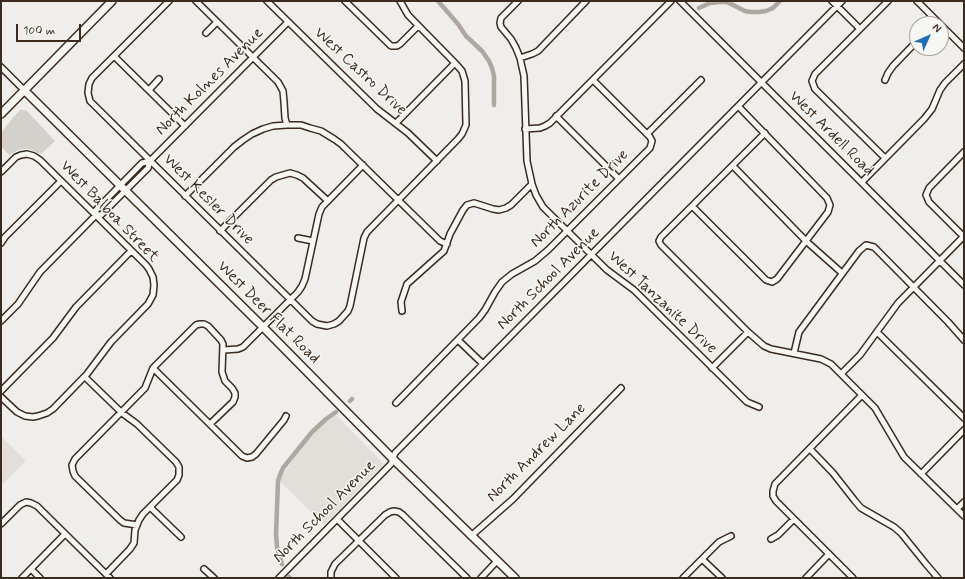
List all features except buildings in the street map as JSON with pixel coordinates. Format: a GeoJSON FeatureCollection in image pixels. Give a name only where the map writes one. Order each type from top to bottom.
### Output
{"type":"FeatureCollection","features":[{"type":"Feature","properties":{"kind":"main road"},"geometry":{"type":"LineString","coordinates":[[1,114],[112,1]]}},
{"type":"Feature","properties":{"kind":"main road","name":"West Deer Flat Road"},"geometry":{"type":"LineString","coordinates":[[24,90],[263,327],[393,459],[515,578]]}},
{"type":"Feature","properties":{"kind":"street"},"geometry":{"type":"LineString","coordinates":[[168,1],[114,56],[185,126]]}},
{"type":"Feature","properties":{"kind":"street"},"geometry":{"type":"LineString","coordinates":[[196,1],[278,82],[283,91],[287,125]]}},
{"type":"Feature","properties":{"kind":"street","name":"West Castro Drive"},"geometry":{"type":"LineString","coordinates":[[267,1],[377,109],[408,132],[437,161]]}},
{"type":"Feature","properties":{"kind":"street"},"geometry":{"type":"LineString","coordinates":[[345,1],[388,44],[397,46],[418,26]]}},
{"type":"Feature","properties":{"kind":"street"},"geometry":{"type":"LineString","coordinates":[[398,200],[458,139],[466,125],[465,81],[462,71],[408,15],[400,1]]}},
{"type":"Feature","properties":{"kind":"street","name":"West Tanzanite Drive"},"geometry":{"type":"LineString","coordinates":[[518,1],[501,18],[500,23],[501,27],[516,48],[520,58],[524,76],[527,161],[532,184],[543,207],[607,270],[634,290],[747,402],[759,407]]}},
{"type":"Feature","properties":{"kind":"street"},"geometry":{"type":"LineString","coordinates":[[520,58],[535,53],[586,1]]}},
{"type":"Feature","properties":{"kind":"street"},"geometry":{"type":"LineString","coordinates":[[525,129],[540,128],[545,126],[671,1]]}},
{"type":"Feature","properties":{"kind":"street","name":"West Ardell Road"},"geometry":{"type":"LineString","coordinates":[[680,1],[964,285]]}},
{"type":"Feature","properties":{"kind":"street"},"geometry":{"type":"LineString","coordinates":[[832,1],[860,29]]}},
{"type":"Feature","properties":{"kind":"street","name":"North School Avenue"},"geometry":{"type":"LineString","coordinates":[[279,578],[391,464],[395,453],[842,1]]}},
{"type":"Feature","properties":{"kind":"street"},"geometry":{"type":"LineString","coordinates":[[885,158],[815,89],[812,81],[815,74],[888,1]]}},
{"type":"Feature","properties":{"kind":"street"},"geometry":{"type":"LineString","coordinates":[[916,1],[930,16]]}},
{"type":"Feature","properties":{"kind":"street"},"geometry":{"type":"LineString","coordinates":[[206,33],[217,22]]}},
{"type":"Feature","properties":{"kind":"street","name":"North Kolnes Avenue"},"geometry":{"type":"LineString","coordinates":[[1,321],[18,304],[40,272],[96,216],[101,215],[148,168],[150,161],[288,22]]}},
{"type":"Feature","properties":{"kind":"street"},"geometry":{"type":"LineString","coordinates":[[949,34],[964,48]]}},
{"type":"Feature","properties":{"kind":"street"},"geometry":{"type":"LineString","coordinates":[[884,80],[893,66],[909,49]]}},
{"type":"Feature","properties":{"kind":"street","name":"West Kesler Drive"},"geometry":{"type":"LineString","coordinates":[[114,56],[92,78],[89,84],[88,93],[90,101],[290,300],[317,324],[322,326],[334,324],[339,321],[348,311],[364,238],[371,227],[398,200]]}},
{"type":"Feature","properties":{"kind":"street"},"geometry":{"type":"LineString","coordinates":[[396,123],[455,63]]}},
{"type":"Feature","properties":{"kind":"street"},"geometry":{"type":"LineString","coordinates":[[862,182],[924,119],[932,108],[940,90],[945,83],[964,64]]}},
{"type":"Feature","properties":{"kind":"street","name":"West Deer Flat Road"},"geometry":{"type":"LineString","coordinates":[[1,67],[24,90]]}},
{"type":"Feature","properties":{"kind":"street"},"geometry":{"type":"LineString","coordinates":[[149,90],[159,79]]}},
{"type":"Feature","properties":{"kind":"street"},"geometry":{"type":"LineString","coordinates":[[593,80],[647,134],[701,80]]}},
{"type":"Feature","properties":{"kind":"street"},"geometry":{"type":"LineString","coordinates":[[692,206],[766,280],[772,282],[777,279],[828,212],[830,205],[827,198],[738,106]]}},
{"type":"Feature","properties":{"kind":"street"},"geometry":{"type":"LineString","coordinates":[[556,116],[619,179]]}},
{"type":"Feature","properties":{"kind":"street"},"geometry":{"type":"LineString","coordinates":[[185,196],[234,147],[252,134],[273,126],[301,126],[326,134],[341,144],[440,241],[447,244]]}},
{"type":"Feature","properties":{"kind":"street"},"geometry":{"type":"LineString","coordinates":[[765,133],[661,237],[660,241],[664,248],[764,346],[771,349],[821,359],[831,364],[875,408],[904,457],[964,516]]}},
{"type":"Feature","properties":{"kind":"street","name":"North Azurite Drive"},"geometry":{"type":"LineString","coordinates":[[396,403],[479,318],[502,282],[512,274],[535,261],[548,250],[650,148],[652,141],[650,136],[647,134]]}},
{"type":"Feature","properties":{"kind":"street"},"geometry":{"type":"LineString","coordinates":[[841,374],[860,355],[898,303],[964,236],[929,202],[926,195],[929,188],[964,152]]}},
{"type":"Feature","properties":{"kind":"street","name":"West Balboa Street"},"geometry":{"type":"LineString","coordinates":[[1,172],[16,157],[21,155],[27,154],[40,160],[149,269],[153,277],[153,295],[148,304],[111,342],[85,377]]}},
{"type":"Feature","properties":{"kind":"street","name":"North Kolnes Avenue"},"geometry":{"type":"LineString","coordinates":[[96,216],[96,210],[142,162],[150,161]]}},
{"type":"Feature","properties":{"kind":"street"},"geometry":{"type":"LineString","coordinates":[[224,350],[243,347],[302,286],[322,207],[363,165]]}},
{"type":"Feature","properties":{"kind":"street"},"geometry":{"type":"LineString","coordinates":[[733,166],[806,241],[842,273]]}},
{"type":"Feature","properties":{"kind":"street"},"geometry":{"type":"LineString","coordinates":[[220,231],[271,180],[276,177],[290,173],[297,174],[328,200]]}},
{"type":"Feature","properties":{"kind":"street"},"geometry":{"type":"LineString","coordinates":[[1,243],[5,237],[61,181]]}},
{"type":"Feature","properties":{"kind":"street"},"geometry":{"type":"LineString","coordinates":[[402,311],[401,302],[407,284],[444,251],[450,234],[467,204],[474,203],[499,210],[506,208],[532,184]]}},
{"type":"Feature","properties":{"kind":"street"},"geometry":{"type":"LineString","coordinates":[[298,238],[313,241]]}},
{"type":"Feature","properties":{"kind":"street"},"geometry":{"type":"LineString","coordinates":[[794,353],[799,332],[842,273],[859,251],[866,245],[874,248],[914,287],[964,340]]}},
{"type":"Feature","properties":{"kind":"street"},"geometry":{"type":"LineString","coordinates":[[1,391],[53,338],[76,307],[131,251]]}},
{"type":"Feature","properties":{"kind":"street"},"geometry":{"type":"LineString","coordinates":[[137,525],[124,523],[120,520],[75,476],[72,471],[72,465],[75,459],[145,388],[153,368],[196,325],[200,324],[208,326],[224,344],[222,372],[225,381],[235,393],[233,402],[210,424]]}},
{"type":"Feature","properties":{"kind":"street"},"geometry":{"type":"LineString","coordinates":[[712,368],[748,332]]}},
{"type":"Feature","properties":{"kind":"street"},"geometry":{"type":"LineString","coordinates":[[877,332],[964,418]]}},
{"type":"Feature","properties":{"kind":"street"},"geometry":{"type":"LineString","coordinates":[[458,340],[483,364]]}},
{"type":"Feature","properties":{"kind":"street"},"geometry":{"type":"LineString","coordinates":[[153,368],[242,456],[249,458],[256,454],[286,416]]}},
{"type":"Feature","properties":{"kind":"street"},"geometry":{"type":"LineString","coordinates":[[1,398],[24,416],[38,416],[53,409],[85,377],[122,413],[137,424],[176,462],[179,468],[177,480],[144,514],[137,525],[134,543],[108,576],[36,506],[31,503],[26,502],[20,505],[1,524]]}},
{"type":"Feature","properties":{"kind":"street","name":"North Andrew Lane"},"geometry":{"type":"LineString","coordinates":[[471,536],[513,498],[621,388]]}},
{"type":"Feature","properties":{"kind":"street"},"geometry":{"type":"LineString","coordinates":[[853,578],[776,501],[773,496],[773,491],[775,484],[862,395]]}},
{"type":"Feature","properties":{"kind":"street"},"geometry":{"type":"LineString","coordinates":[[922,474],[964,430]]}},
{"type":"Feature","properties":{"kind":"street"},"geometry":{"type":"LineString","coordinates":[[810,449],[833,473],[861,508],[894,527],[901,533],[938,578]]}},
{"type":"Feature","properties":{"kind":"street"},"geometry":{"type":"LineString","coordinates":[[957,509],[964,502]]}},
{"type":"Feature","properties":{"kind":"street"},"geometry":{"type":"LineString","coordinates":[[150,507],[181,538]]}},
{"type":"Feature","properties":{"kind":"street"},"geometry":{"type":"LineString","coordinates":[[331,575],[335,564],[385,515],[394,511],[403,515],[467,578]]}},
{"type":"Feature","properties":{"kind":"street"},"geometry":{"type":"LineString","coordinates":[[337,519],[396,578]]}},
{"type":"Feature","properties":{"kind":"street"},"geometry":{"type":"LineString","coordinates":[[771,539],[778,535],[794,519]]}},
{"type":"Feature","properties":{"kind":"street"},"geometry":{"type":"LineString","coordinates":[[22,578],[65,534]]}},
{"type":"Feature","properties":{"kind":"street"},"geometry":{"type":"LineString","coordinates":[[683,578],[718,542],[731,536]]}},
{"type":"Feature","properties":{"kind":"street"},"geometry":{"type":"LineString","coordinates":[[806,578],[829,554]]}},
{"type":"Feature","properties":{"kind":"street"},"geometry":{"type":"LineString","coordinates":[[702,558],[722,578]]}},
{"type":"Feature","properties":{"kind":"street"},"geometry":{"type":"LineString","coordinates":[[481,578],[497,561]]}},
{"type":"Feature","properties":{"kind":"street"},"geometry":{"type":"LineString","coordinates":[[31,569],[40,578]]}},
{"type":"Feature","properties":{"kind":"street"},"geometry":{"type":"LineString","coordinates":[[204,569],[214,578]]}},
{"type":"Feature","properties":{"kind":"shaded area"},"geometry":{"type":"Polygon","coordinates":[[[20,110],[26,110],[55,141],[41,154],[29,149],[22,149],[9,155],[1,146],[1,133],[20,110]]]}},
{"type":"Feature","properties":{"kind":"shaded area"},"geometry":{"type":"Polygon","coordinates":[[[336,415],[384,464],[324,525],[279,480],[307,440],[326,419],[336,415]]]}},
{"type":"Feature","properties":{"kind":"shaded area"},"geometry":{"type":"Polygon","coordinates":[[[1,436],[26,461],[1,486],[1,436]]]}},
{"type":"Feature","properties":{"kind":"waterway"},"geometry":{"type":"LineString","coordinates":[[438,1],[458,24],[466,36],[482,51],[489,61],[494,76],[494,105]]}},
{"type":"Feature","properties":{"kind":"waterway"},"geometry":{"type":"LineString","coordinates":[[699,8],[710,3],[727,2],[745,11],[759,12],[773,8],[780,1]]}},
{"type":"Feature","properties":{"kind":"waterway"},"geometry":{"type":"LineString","coordinates":[[282,564],[277,547],[276,534],[278,481],[280,475],[283,468],[312,432],[336,412]]}}]}
